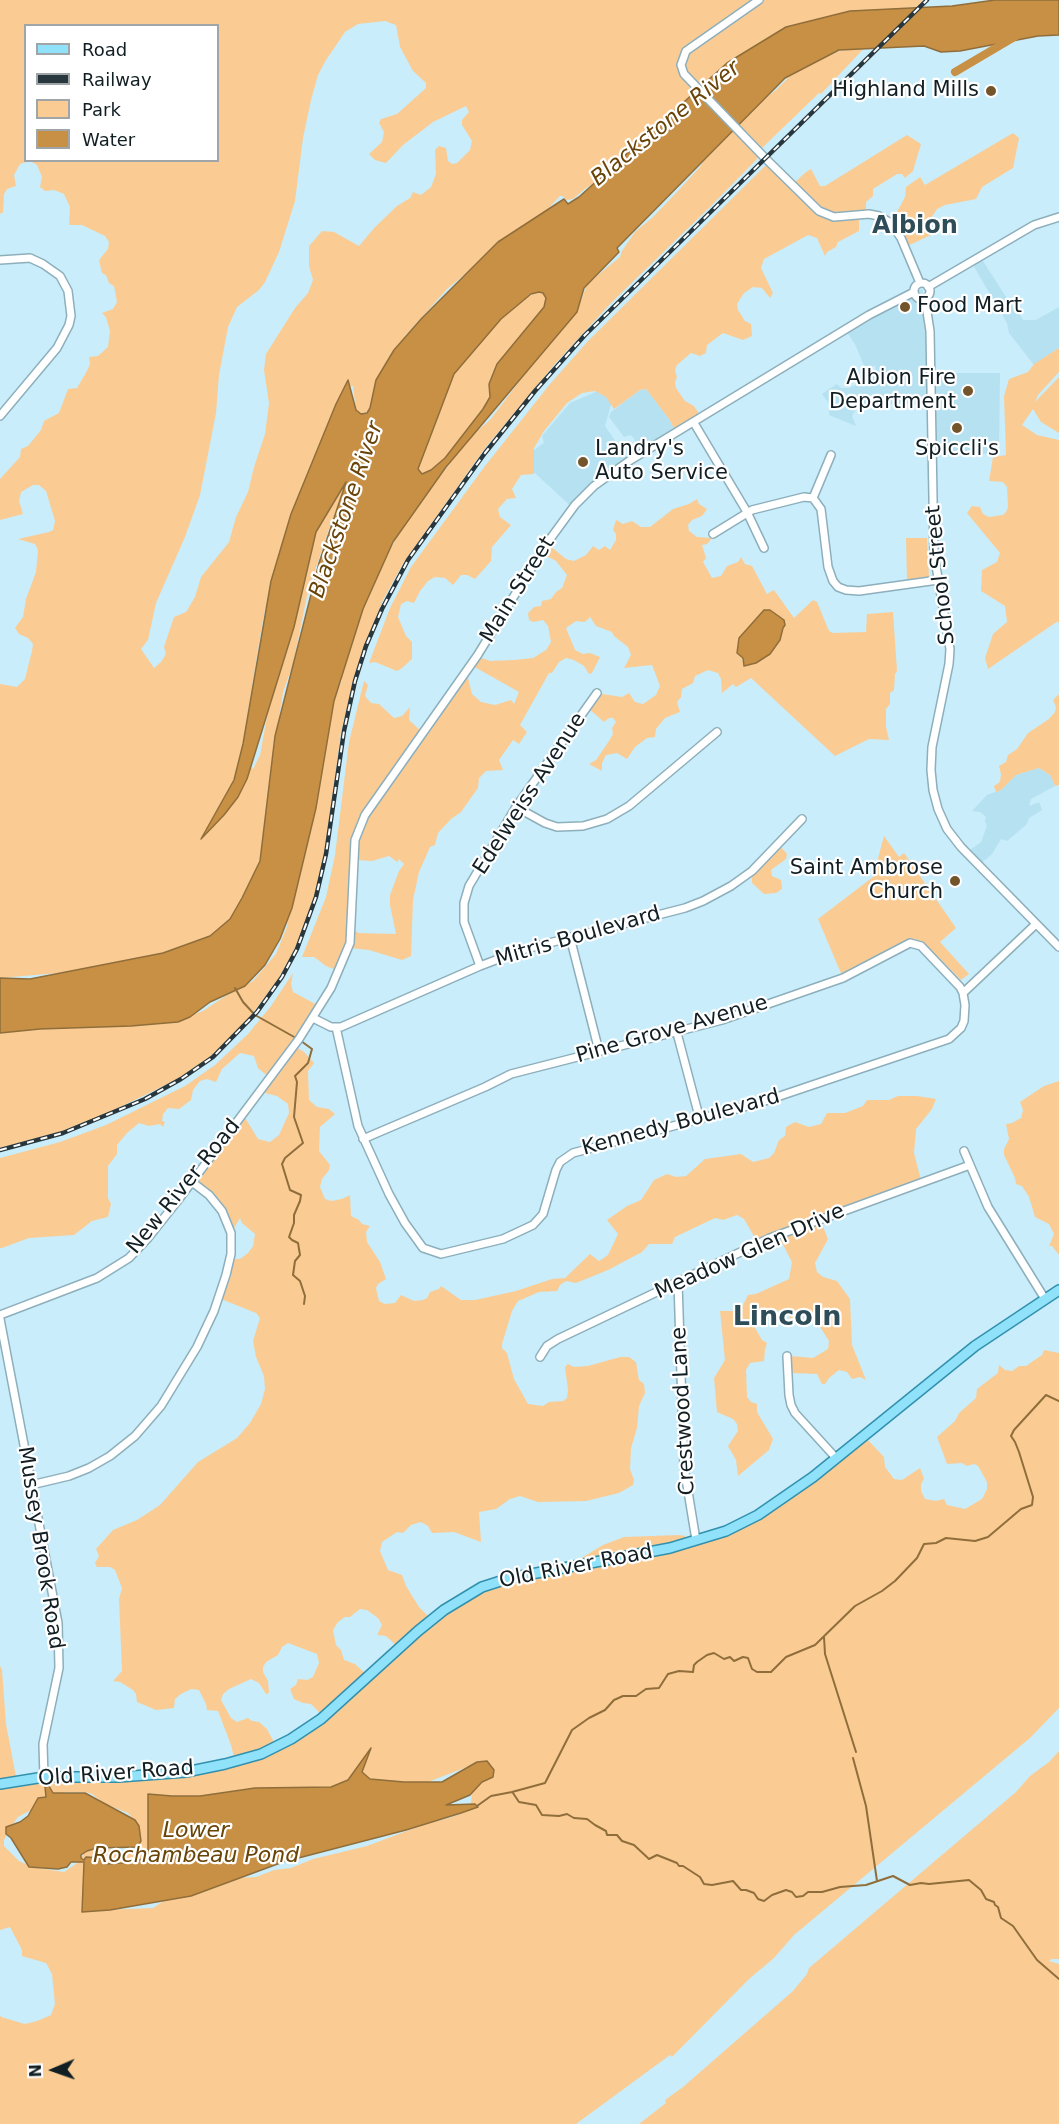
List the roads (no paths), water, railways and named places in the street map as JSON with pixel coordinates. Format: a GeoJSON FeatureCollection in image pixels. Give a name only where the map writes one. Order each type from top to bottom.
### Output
{"type":"FeatureCollection","features":[{"type":"Feature","properties":{"kind":"main road","name":"Old River Road"},"geometry":{"type":"LineString","coordinates":[[0,1784],[44,1777],[118,1777],[186,1772],[261,1754],[321,1719],[418,1631],[444,1610],[482,1587],[510,1578],[670,1548],[726,1531],[758,1515],[836,1458],[975,1346],[1059,1290]]}},
{"type":"Feature","properties":{"kind":"street"},"geometry":{"type":"LineString","coordinates":[[759,0],[686,51],[682,58],[682,70],[811,204],[828,216],[842,218],[869,214],[891,223],[901,238],[920,283],[928,287],[1034,225],[1059,217]]}},
{"type":"Feature","properties":{"kind":"street"},"geometry":{"type":"LineString","coordinates":[[0,260],[30,258],[60,276],[68,291],[71,316],[57,348],[0,417]]}},
{"type":"Feature","properties":{"kind":"street"},"geometry":{"type":"LineString","coordinates":[[920,283],[914,288],[914,292],[920,299],[925,299]]}},
{"type":"Feature","properties":{"kind":"street","name":"School Street"},"geometry":{"type":"LineString","coordinates":[[928,287],[930,291],[925,299],[930,331],[934,542],[950,649],[931,759],[933,790],[946,829],[1059,947]]}},
{"type":"Feature","properties":{"kind":"street","name":"Main Street"},"geometry":{"type":"LineString","coordinates":[[303,1033],[335,980],[350,943],[354,853],[359,828],[365,814],[477,656],[546,546],[575,505],[612,472],[869,315],[914,292]]}},
{"type":"Feature","properties":{"kind":"street"},"geometry":{"type":"LineString","coordinates":[[694,423],[747,512],[764,548]]}},
{"type":"Feature","properties":{"kind":"street"},"geometry":{"type":"LineString","coordinates":[[813,498],[831,455]]}},
{"type":"Feature","properties":{"kind":"street"},"geometry":{"type":"LineString","coordinates":[[712,534],[747,512],[783,501],[804,497],[813,498],[821,509],[828,567],[832,581],[838,587],[859,591],[938,580]]}},
{"type":"Feature","properties":{"kind":"street","name":"Edelweiss Avenue"},"geometry":{"type":"LineString","coordinates":[[480,966],[466,931],[463,912],[469,886],[516,807],[597,693]]}},
{"type":"Feature","properties":{"kind":"street"},"geometry":{"type":"LineString","coordinates":[[516,807],[545,823],[557,826],[583,826],[607,819],[629,806],[717,732]]}},
{"type":"Feature","properties":{"kind":"street","name":"Mitris Boulevard"},"geometry":{"type":"LineString","coordinates":[[336,1027],[342,1027],[480,966],[522,950],[685,908],[718,894],[752,871],[802,819]]}},
{"type":"Feature","properties":{"kind":"street"},"geometry":{"type":"LineString","coordinates":[[963,993],[1036,924]]}},
{"type":"Feature","properties":{"kind":"street"},"geometry":{"type":"LineString","coordinates":[[570,938],[599,1051]]}},
{"type":"Feature","properties":{"kind":"street","name":"Pine Grove Avenue"},"geometry":{"type":"LineString","coordinates":[[363,1139],[485,1088],[511,1074],[722,1020],[828,984],[910,943],[921,946],[963,993]]}},
{"type":"Feature","properties":{"kind":"street","name":"Kennedy Boulevard"},"geometry":{"type":"LineString","coordinates":[[336,1027],[358,1126],[388,1194],[423,1248],[441,1254],[503,1239],[533,1225],[543,1214],[560,1162],[573,1153],[762,1102],[948,1039],[961,1028],[964,1021],[963,993]]}},
{"type":"Feature","properties":{"kind":"street"},"geometry":{"type":"LineString","coordinates":[[313,1018],[326,1026],[336,1027]]}},
{"type":"Feature","properties":{"kind":"street","name":"New River Road"},"geometry":{"type":"LineString","coordinates":[[0,1317],[79,1285],[119,1265],[148,1238],[303,1033]]}},
{"type":"Feature","properties":{"kind":"street"},"geometry":{"type":"LineString","coordinates":[[677,1033],[700,1120]]}},
{"type":"Feature","properties":{"kind":"street"},"geometry":{"type":"LineString","coordinates":[[964,1150],[991,1212],[1045,1299]]}},
{"type":"Feature","properties":{"kind":"street","name":"Meadow Glen Drive"},"geometry":{"type":"LineString","coordinates":[[540,1357],[547,1346],[558,1339],[794,1228],[970,1165]]}},
{"type":"Feature","properties":{"kind":"street"},"geometry":{"type":"LineString","coordinates":[[31,1485],[69,1476],[89,1468],[110,1456],[135,1436],[161,1406],[197,1347],[214,1311],[226,1275],[231,1254],[231,1233],[222,1211],[209,1195],[192,1182]]}},
{"type":"Feature","properties":{"kind":"street","name":"Crestwood Lane"},"geometry":{"type":"LineString","coordinates":[[678,1282],[684,1467],[696,1540]]}},
{"type":"Feature","properties":{"kind":"street","name":"Mussey Brook Road"},"geometry":{"type":"LineString","coordinates":[[0,1317],[58,1623],[59,1668],[43,1744],[44,1777]]}},
{"type":"Feature","properties":{"kind":"street"},"geometry":{"type":"LineString","coordinates":[[787,1356],[791,1405],[795,1413],[836,1458]]}},
{"type":"Feature","properties":{"kind":"water","name":"Blackstone River"},"geometry":{"type":"Polygon","coordinates":[[[995,0],[1059,0],[1059,35],[1038,36],[960,51],[941,52],[924,46],[839,50],[785,78],[617,248],[619,252],[584,288],[577,312],[446,467],[393,542],[363,609],[334,701],[316,808],[292,908],[280,939],[265,965],[245,986],[210,1002],[190,1017],[178,1022],[0,1033],[0,978],[30,979],[163,953],[210,936],[230,919],[242,898],[260,861],[275,736],[319,563],[346,482],[316,532],[294,627],[247,779],[238,797],[201,839],[234,780],[243,744],[271,581],[291,514],[348,380],[356,410],[361,414],[367,413],[376,380],[394,350],[422,318],[498,242],[564,199],[568,204],[579,197],[727,63],[786,27],[850,11],[952,6],[995,0]],[[543,293],[531,294],[501,319],[454,374],[418,469],[422,474],[431,470],[445,458],[483,409],[490,397],[489,384],[497,364],[544,307],[546,298],[543,293]]]}},
{"type":"Feature","properties":{"kind":"water"},"geometry":{"type":"Polygon","coordinates":[[[764,610],[770,610],[784,620],[785,625],[780,640],[770,654],[756,663],[744,666],[743,658],[737,653],[739,638],[764,610]]]}},
{"type":"Feature","properties":{"kind":"water","name":"Lower Rochambeau Pond"},"geometry":{"type":"Polygon","coordinates":[[[371,1748],[362,1772],[370,1779],[442,1782],[477,1762],[487,1761],[494,1770],[493,1777],[482,1782],[470,1795],[446,1805],[475,1804],[478,1807],[461,1813],[283,1862],[191,1896],[110,1910],[82,1912],[84,1862],[71,1862],[67,1867],[58,1869],[29,1867],[11,1838],[6,1834],[6,1827],[28,1816],[38,1798],[46,1797],[45,1787],[49,1786],[53,1793],[85,1793],[135,1820],[139,1826],[141,1841],[137,1847],[97,1848],[87,1851],[81,1855],[81,1858],[84,1860],[86,1857],[103,1858],[105,1864],[142,1859],[148,1852],[148,1794],[200,1796],[255,1788],[331,1787],[348,1780],[371,1748]]]}},
{"type":"Feature","properties":{"kind":"waterway"},"geometry":{"type":"LineString","coordinates":[[955,72],[1016,36]]}},
{"type":"Feature","properties":{"kind":"waterway"},"geometry":{"type":"LineString","coordinates":[[235,988],[243,1002],[255,1015],[296,1038]]}},
{"type":"Feature","properties":{"kind":"waterway"},"geometry":{"type":"LineString","coordinates":[[301,1041],[312,1049],[308,1063],[295,1076],[297,1082],[294,1117],[303,1143],[285,1158],[282,1164],[290,1190],[301,1195],[289,1237],[298,1243],[300,1255],[295,1261],[293,1275],[300,1281],[305,1296],[304,1304]]}},
{"type":"Feature","properties":{"kind":"waterway"},"geometry":{"type":"LineString","coordinates":[[477,1806],[491,1796],[545,1783],[572,1730],[605,1710],[614,1700],[623,1696],[636,1696],[646,1689],[659,1688],[668,1674],[679,1671],[693,1672],[697,1662],[714,1653],[724,1659],[730,1657],[734,1661],[743,1657],[748,1658],[752,1669],[757,1672],[771,1672],[786,1657],[815,1645],[855,1606],[895,1581],[917,1558],[924,1544],[936,1543],[946,1538],[975,1541],[988,1537],[1021,1509],[1032,1505],[1033,1497],[1019,1452],[1011,1436],[1014,1430],[1046,1395],[1059,1401]]}},
{"type":"Feature","properties":{"kind":"waterway"},"geometry":{"type":"LineString","coordinates":[[824,1637],[825,1654],[856,1752]]}},
{"type":"Feature","properties":{"kind":"waterway"},"geometry":{"type":"LineString","coordinates":[[853,1758],[866,1806],[877,1881]]}},
{"type":"Feature","properties":{"kind":"waterway"},"geometry":{"type":"LineString","coordinates":[[513,1793],[519,1802],[536,1805],[542,1815],[567,1814],[574,1818],[587,1819],[606,1831],[607,1835],[617,1835],[622,1841],[634,1845],[649,1859],[657,1855],[677,1863],[700,1877],[704,1884],[712,1885],[733,1881],[741,1890],[754,1893],[758,1899],[764,1901],[786,1890],[792,1892],[796,1897],[808,1892],[866,1885],[893,1876],[910,1885],[969,1880],[981,1890],[986,1899],[994,1902],[1001,1918],[1013,1926],[1037,1960],[1059,1979]]}},
{"type":"Feature","properties":{"kind":"railway"},"geometry":{"type":"LineString","coordinates":[[0,1150],[63,1133],[145,1099],[181,1079],[213,1057],[257,1012],[282,977],[297,949],[316,897],[326,854],[344,731],[355,681],[366,646],[382,609],[408,560],[485,453],[535,391],[585,335],[927,0]]}},
{"type":"Feature","properties":{"kind":"place","name":"Highland Mills"},"geometry":{"type":"Point","coordinates":[991,91]}},
{"type":"Feature","properties":{"kind":"place","name":"Food Mart"},"geometry":{"type":"Point","coordinates":[905,307]}},
{"type":"Feature","properties":{"kind":"place","name":"Albion Fire Department"},"geometry":{"type":"Point","coordinates":[968,391]}},
{"type":"Feature","properties":{"kind":"place","name":"Spiccli's"},"geometry":{"type":"Point","coordinates":[957,428]}},
{"type":"Feature","properties":{"kind":"place","name":"Landry's Auto Service"},"geometry":{"type":"Point","coordinates":[583,462]}},
{"type":"Feature","properties":{"kind":"place","name":"Saint Ambrose Church"},"geometry":{"type":"Point","coordinates":[955,881]}},
{"type":"Feature","properties":{"kind":"district","name":"Albion"},"geometry":{"type":"Point","coordinates":[915,227]}},
{"type":"Feature","properties":{"kind":"district","name":"Lincoln"},"geometry":{"type":"Point","coordinates":[787,1318]}}]}
